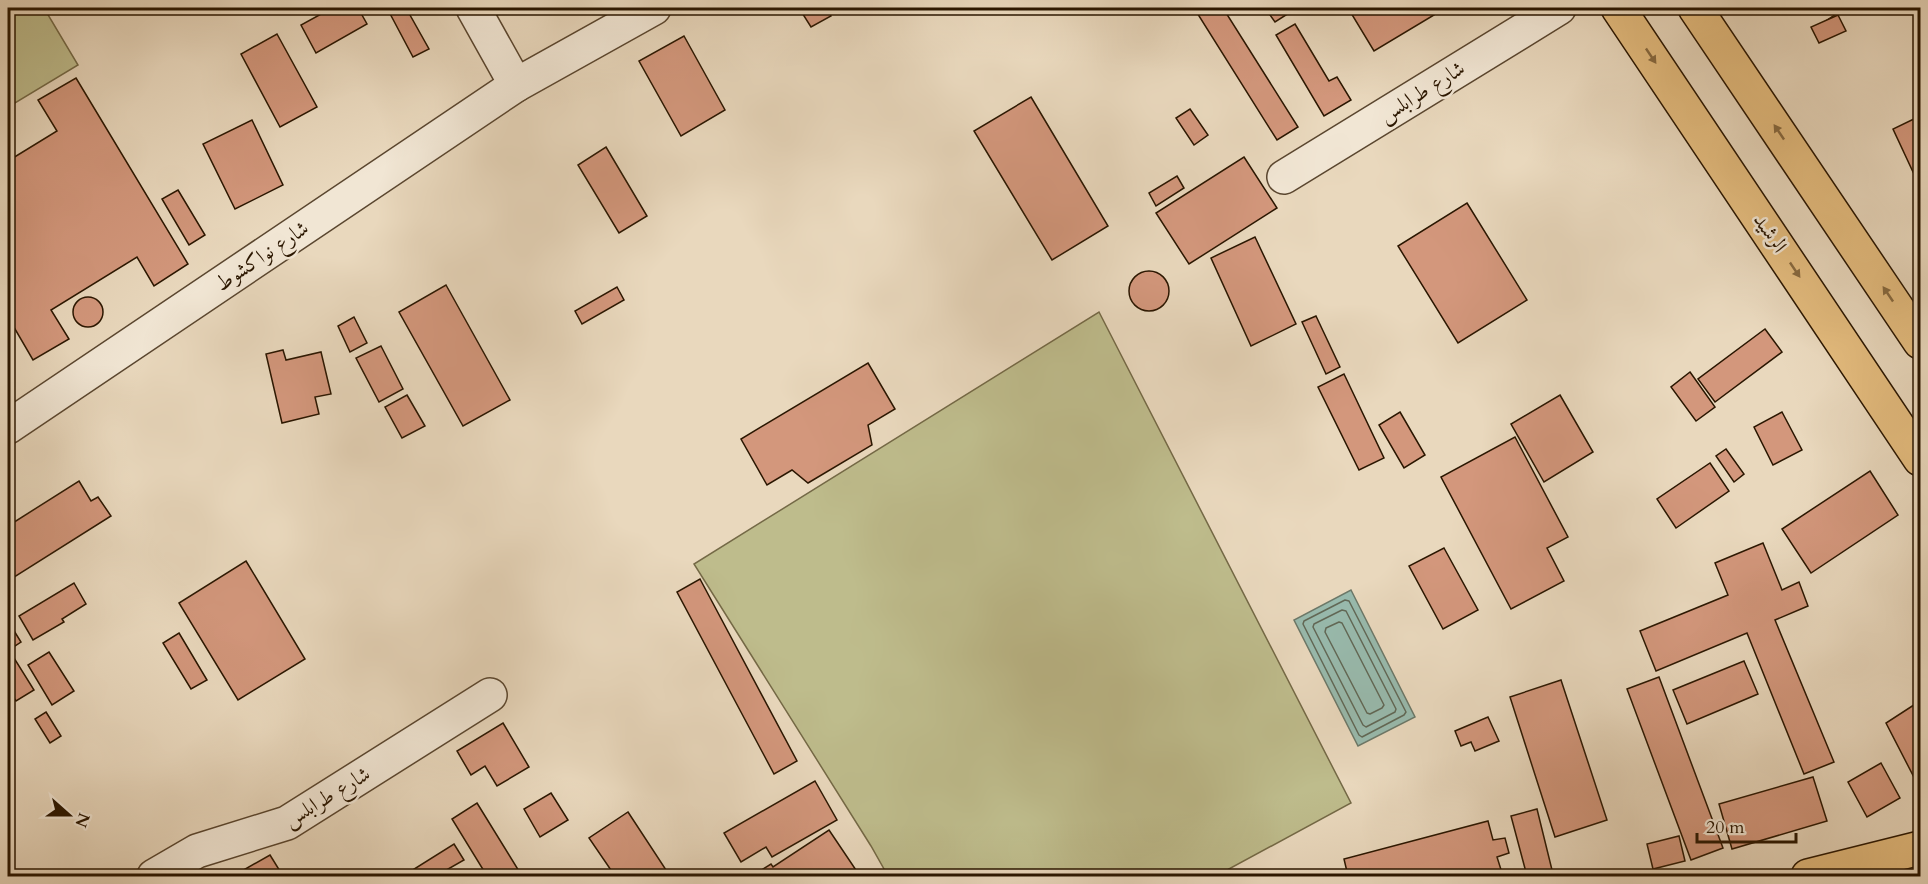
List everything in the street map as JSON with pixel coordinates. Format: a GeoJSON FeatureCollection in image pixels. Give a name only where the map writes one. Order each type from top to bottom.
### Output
{"type":"FeatureCollection","features":[{"type":"Feature","properties":{"kind":"main road","name":"الرشيد"},"geometry":{"type":"LineString","coordinates":[[1618,8],[1920,459]]}},
{"type":"Feature","properties":{"kind":"main road"},"geometry":{"type":"LineString","coordinates":[[1695,8],[1920,342]]}},
{"type":"Feature","properties":{"kind":"main road"},"geometry":{"type":"LineString","coordinates":[[1809,876],[1920,848]]}},
{"type":"Feature","properties":{"kind":"street"},"geometry":{"type":"LineString","coordinates":[[473,8],[516,85]]}},
{"type":"Feature","properties":{"kind":"street","name":"شارع نواكشوط"},"geometry":{"type":"LineString","coordinates":[[8,427],[516,85],[654,8]]}},
{"type":"Feature","properties":{"kind":"street","name":"شارع طرابلس"},"geometry":{"type":"LineString","coordinates":[[1284,177],[1559,8]]}},
{"type":"Feature","properties":{"kind":"street","name":"شارع طرابلس"},"geometry":{"type":"LineString","coordinates":[[154,876],[196,851],[287,823],[490,695]]}},
{"type":"Feature","properties":{"kind":"shaded area"},"geometry":{"type":"Polygon","coordinates":[[[8,8],[44,8],[78,65],[15,103],[8,89],[8,8]]]}},
{"type":"Feature","properties":{"kind":"shaded area"},"geometry":{"type":"Polygon","coordinates":[[[1099,312],[1351,803],[1216,876],[888,876],[694,564],[1099,312]]]}},
{"type":"Feature","properties":{"kind":"water"},"geometry":{"type":"Polygon","coordinates":[[[1351,590],[1415,717],[1358,746],[1294,620],[1351,590]]]}},
{"type":"Feature","properties":{"kind":"building"},"geometry":{"type":"Polygon","coordinates":[[[332,8],[358,8],[367,24],[316,53],[301,25],[332,8]]]}},
{"type":"Feature","properties":{"kind":"building"},"geometry":{"type":"Polygon","coordinates":[[[387,8],[406,8],[429,49],[413,57],[387,8]]]}},
{"type":"Feature","properties":{"kind":"building"},"geometry":{"type":"Polygon","coordinates":[[[799,8],[827,8],[831,16],[811,27],[799,8]]]}},
{"type":"Feature","properties":{"kind":"building"},"geometry":{"type":"Polygon","coordinates":[[[1194,8],[1223,8],[1298,127],[1277,140],[1194,8]]]}},
{"type":"Feature","properties":{"kind":"building"},"geometry":{"type":"Polygon","coordinates":[[[1265,8],[1297,8],[1275,22],[1265,8]]]}},
{"type":"Feature","properties":{"kind":"building"},"geometry":{"type":"Polygon","coordinates":[[[1348,8],[1429,8],[1434,15],[1374,51],[1348,8]]]}},
{"type":"Feature","properties":{"kind":"building"},"geometry":{"type":"Polygon","coordinates":[[[1836,14],[1844,28],[1828,38],[1820,25],[1836,14]]]}},
{"type":"Feature","properties":{"kind":"building"},"geometry":{"type":"Polygon","coordinates":[[[1838,15],[1846,31],[1819,43],[1811,27],[1838,15]]]}},
{"type":"Feature","properties":{"kind":"building"},"geometry":{"type":"Polygon","coordinates":[[[1295,24],[1329,81],[1337,77],[1351,100],[1324,116],[1276,35],[1295,24]]]}},
{"type":"Feature","properties":{"kind":"building"},"geometry":{"type":"Polygon","coordinates":[[[277,34],[317,107],[280,127],[241,54],[277,34]]]}},
{"type":"Feature","properties":{"kind":"building"},"geometry":{"type":"Polygon","coordinates":[[[684,36],[725,110],[681,136],[639,61],[684,36]]]}},
{"type":"Feature","properties":{"kind":"building"},"geometry":{"type":"Polygon","coordinates":[[[76,78],[188,264],[154,286],[137,257],[51,310],[69,339],[33,360],[8,317],[8,161],[57,131],[38,100],[76,78]]]}},
{"type":"Feature","properties":{"kind":"building"},"geometry":{"type":"Polygon","coordinates":[[[1031,97],[1108,226],[1052,260],[974,131],[1031,97]]]}},
{"type":"Feature","properties":{"kind":"building"},"geometry":{"type":"Polygon","coordinates":[[[1190,109],[1208,135],[1194,145],[1176,118],[1190,109]]]}},
{"type":"Feature","properties":{"kind":"building"},"geometry":{"type":"Polygon","coordinates":[[[1920,116],[1920,187],[1893,129],[1920,116]]]}},
{"type":"Feature","properties":{"kind":"building"},"geometry":{"type":"Polygon","coordinates":[[[252,120],[283,185],[235,209],[203,144],[252,120]]]}},
{"type":"Feature","properties":{"kind":"building"},"geometry":{"type":"Polygon","coordinates":[[[606,147],[647,216],[619,233],[578,165],[606,147]]]}},
{"type":"Feature","properties":{"kind":"building"},"geometry":{"type":"Polygon","coordinates":[[[1244,157],[1277,208],[1189,264],[1156,213],[1244,157]]]}},
{"type":"Feature","properties":{"kind":"building"},"geometry":{"type":"Polygon","coordinates":[[[1177,176],[1184,188],[1156,206],[1149,193],[1177,176]]]}},
{"type":"Feature","properties":{"kind":"building"},"geometry":{"type":"Polygon","coordinates":[[[178,190],[205,235],[189,245],[162,199],[178,190]]]}},
{"type":"Feature","properties":{"kind":"building"},"geometry":{"type":"Polygon","coordinates":[[[1467,203],[1527,300],[1458,343],[1398,246],[1467,203]]]}},
{"type":"Feature","properties":{"kind":"building"},"geometry":{"type":"Polygon","coordinates":[[[1255,237],[1296,324],[1251,346],[1211,258],[1255,237]]]}},
{"type":"Feature","properties":{"kind":"building"},"geometry":{"type":"Polygon","coordinates":[[[1149,271],[1163,277],[1169,291],[1163,305],[1149,311],[1135,305],[1129,291],[1135,277],[1149,271]]]}},
{"type":"Feature","properties":{"kind":"building"},"geometry":{"type":"Polygon","coordinates":[[[446,285],[510,400],[463,426],[399,312],[446,285]]]}},
{"type":"Feature","properties":{"kind":"building"},"geometry":{"type":"Polygon","coordinates":[[[617,287],[624,300],[582,324],[575,311],[617,287]]]}},
{"type":"Feature","properties":{"kind":"building"},"geometry":{"type":"Polygon","coordinates":[[[88,297],[94,298],[102,306],[102,318],[94,326],[88,327],[82,326],[74,318],[73,312],[74,306],[82,298],[88,297]]]}},
{"type":"Feature","properties":{"kind":"building"},"geometry":{"type":"Polygon","coordinates":[[[1316,316],[1340,367],[1326,374],[1302,322],[1316,316]]]}},
{"type":"Feature","properties":{"kind":"building"},"geometry":{"type":"Polygon","coordinates":[[[354,317],[367,343],[350,352],[338,326],[354,317]]]}},
{"type":"Feature","properties":{"kind":"building"},"geometry":{"type":"Polygon","coordinates":[[[1765,329],[1782,352],[1715,402],[1698,379],[1765,329]]]}},
{"type":"Feature","properties":{"kind":"building"},"geometry":{"type":"Polygon","coordinates":[[[381,346],[403,389],[379,402],[356,358],[381,346]]]}},
{"type":"Feature","properties":{"kind":"building"},"geometry":{"type":"Polygon","coordinates":[[[283,350],[286,360],[321,352],[331,394],[315,397],[319,414],[282,423],[266,354],[283,350]]]}},
{"type":"Feature","properties":{"kind":"building"},"geometry":{"type":"Polygon","coordinates":[[[868,363],[895,409],[868,425],[872,445],[808,483],[792,470],[767,485],[741,439],[868,363]]]}},
{"type":"Feature","properties":{"kind":"building"},"geometry":{"type":"Polygon","coordinates":[[[1690,372],[1715,407],[1696,421],[1671,387],[1690,372]]]}},
{"type":"Feature","properties":{"kind":"building"},"geometry":{"type":"Polygon","coordinates":[[[1344,374],[1384,458],[1359,470],[1318,387],[1344,374]]]}},
{"type":"Feature","properties":{"kind":"building"},"geometry":{"type":"Polygon","coordinates":[[[407,395],[425,426],[402,438],[385,407],[407,395]]]}},
{"type":"Feature","properties":{"kind":"building"},"geometry":{"type":"Polygon","coordinates":[[[1560,395],[1593,452],[1544,482],[1511,424],[1560,395]]]}},
{"type":"Feature","properties":{"kind":"building"},"geometry":{"type":"Polygon","coordinates":[[[1400,412],[1425,455],[1404,468],[1379,425],[1400,412]]]}},
{"type":"Feature","properties":{"kind":"building"},"geometry":{"type":"Polygon","coordinates":[[[1782,412],[1802,450],[1773,465],[1754,427],[1782,412]]]}},
{"type":"Feature","properties":{"kind":"building"},"geometry":{"type":"Polygon","coordinates":[[[1515,437],[1568,537],[1547,548],[1564,581],[1511,609],[1441,477],[1515,437]]]}},
{"type":"Feature","properties":{"kind":"building"},"geometry":{"type":"Polygon","coordinates":[[[1726,449],[1744,474],[1734,482],[1716,456],[1726,449]]]}},
{"type":"Feature","properties":{"kind":"building"},"geometry":{"type":"Polygon","coordinates":[[[1710,463],[1729,491],[1676,528],[1657,499],[1710,463]]]}},
{"type":"Feature","properties":{"kind":"building"},"geometry":{"type":"Polygon","coordinates":[[[1870,471],[1898,515],[1811,573],[1782,529],[1870,471]]]}},
{"type":"Feature","properties":{"kind":"building"},"geometry":{"type":"Polygon","coordinates":[[[79,481],[91,501],[98,497],[111,516],[8,581],[8,526],[79,481]]]}},
{"type":"Feature","properties":{"kind":"building"},"geometry":{"type":"Polygon","coordinates":[[[1763,543],[1782,590],[1799,582],[1808,606],[1775,620],[1834,762],[1804,774],[1747,633],[1656,671],[1640,631],[1728,595],[1715,563],[1763,543]]]}},
{"type":"Feature","properties":{"kind":"building"},"geometry":{"type":"Polygon","coordinates":[[[1444,548],[1478,610],[1443,629],[1409,566],[1444,548]]]}},
{"type":"Feature","properties":{"kind":"building"},"geometry":{"type":"Polygon","coordinates":[[[246,561],[305,659],[238,700],[179,603],[246,561]]]}},
{"type":"Feature","properties":{"kind":"building"},"geometry":{"type":"Polygon","coordinates":[[[700,579],[797,761],[774,774],[677,592],[700,579]]]}},
{"type":"Feature","properties":{"kind":"building"},"geometry":{"type":"Polygon","coordinates":[[[74,583],[86,604],[62,619],[64,622],[33,640],[19,616],[74,583]]]}},
{"type":"Feature","properties":{"kind":"building"},"geometry":{"type":"Polygon","coordinates":[[[8,621],[21,642],[9,650],[34,690],[16,701],[8,689],[8,621]]]}},
{"type":"Feature","properties":{"kind":"building"},"geometry":{"type":"Polygon","coordinates":[[[179,633],[207,680],[191,689],[163,643],[179,633]]]}},
{"type":"Feature","properties":{"kind":"building"},"geometry":{"type":"Polygon","coordinates":[[[49,652],[74,691],[52,705],[28,665],[49,652]]]}},
{"type":"Feature","properties":{"kind":"building"},"geometry":{"type":"Polygon","coordinates":[[[1744,661],[1758,694],[1687,724],[1673,690],[1744,661]]]}},
{"type":"Feature","properties":{"kind":"building"},"geometry":{"type":"Polygon","coordinates":[[[1659,677],[1723,848],[1691,860],[1627,689],[1659,677]]]}},
{"type":"Feature","properties":{"kind":"building"},"geometry":{"type":"Polygon","coordinates":[[[1561,680],[1607,820],[1555,837],[1510,697],[1561,680]]]}},
{"type":"Feature","properties":{"kind":"building"},"geometry":{"type":"Polygon","coordinates":[[[1920,701],[1920,789],[1886,723],[1920,701]]]}},
{"type":"Feature","properties":{"kind":"building"},"geometry":{"type":"Polygon","coordinates":[[[46,712],[61,736],[50,743],[35,719],[46,712]]]}},
{"type":"Feature","properties":{"kind":"building"},"geometry":{"type":"Polygon","coordinates":[[[1488,717],[1499,741],[1475,751],[1471,742],[1461,746],[1455,731],[1488,717]]]}},
{"type":"Feature","properties":{"kind":"building"},"geometry":{"type":"Polygon","coordinates":[[[503,723],[529,767],[497,786],[485,766],[471,775],[457,751],[503,723]]]}},
{"type":"Feature","properties":{"kind":"building"},"geometry":{"type":"Polygon","coordinates":[[[1881,763],[1900,798],[1867,817],[1848,782],[1881,763]]]}},
{"type":"Feature","properties":{"kind":"building"},"geometry":{"type":"Polygon","coordinates":[[[1813,777],[1827,821],[1732,849],[1719,804],[1813,777]]]}},
{"type":"Feature","properties":{"kind":"building"},"geometry":{"type":"Polygon","coordinates":[[[815,781],[837,820],[772,857],[766,847],[741,862],[724,833],[815,781]]]}},
{"type":"Feature","properties":{"kind":"building"},"geometry":{"type":"Polygon","coordinates":[[[551,793],[568,820],[540,837],[524,809],[551,793]]]}},
{"type":"Feature","properties":{"kind":"building"},"geometry":{"type":"Polygon","coordinates":[[[477,803],[522,876],[487,876],[452,819],[477,803]]]}},
{"type":"Feature","properties":{"kind":"building"},"geometry":{"type":"Polygon","coordinates":[[[1537,809],[1553,874],[1527,876],[1511,816],[1537,809]]]}},
{"type":"Feature","properties":{"kind":"building"},"geometry":{"type":"Polygon","coordinates":[[[628,812],[670,876],[615,876],[589,838],[628,812]]]}},
{"type":"Feature","properties":{"kind":"building"},"geometry":{"type":"Polygon","coordinates":[[[1488,821],[1493,840],[1505,838],[1509,853],[1497,857],[1503,876],[1348,876],[1344,859],[1488,821]]]}},
{"type":"Feature","properties":{"kind":"building"},"geometry":{"type":"Polygon","coordinates":[[[829,830],[860,876],[752,876],[771,864],[773,867],[829,830]]]}},
{"type":"Feature","properties":{"kind":"building"},"geometry":{"type":"Polygon","coordinates":[[[1679,836],[1685,861],[1653,869],[1647,844],[1679,836]]]}},
{"type":"Feature","properties":{"kind":"building"},"geometry":{"type":"Polygon","coordinates":[[[454,844],[464,860],[436,876],[403,876],[454,844]]]}},
{"type":"Feature","properties":{"kind":"building"},"geometry":{"type":"Polygon","coordinates":[[[270,855],[283,876],[233,876],[270,855]]]}}]}
